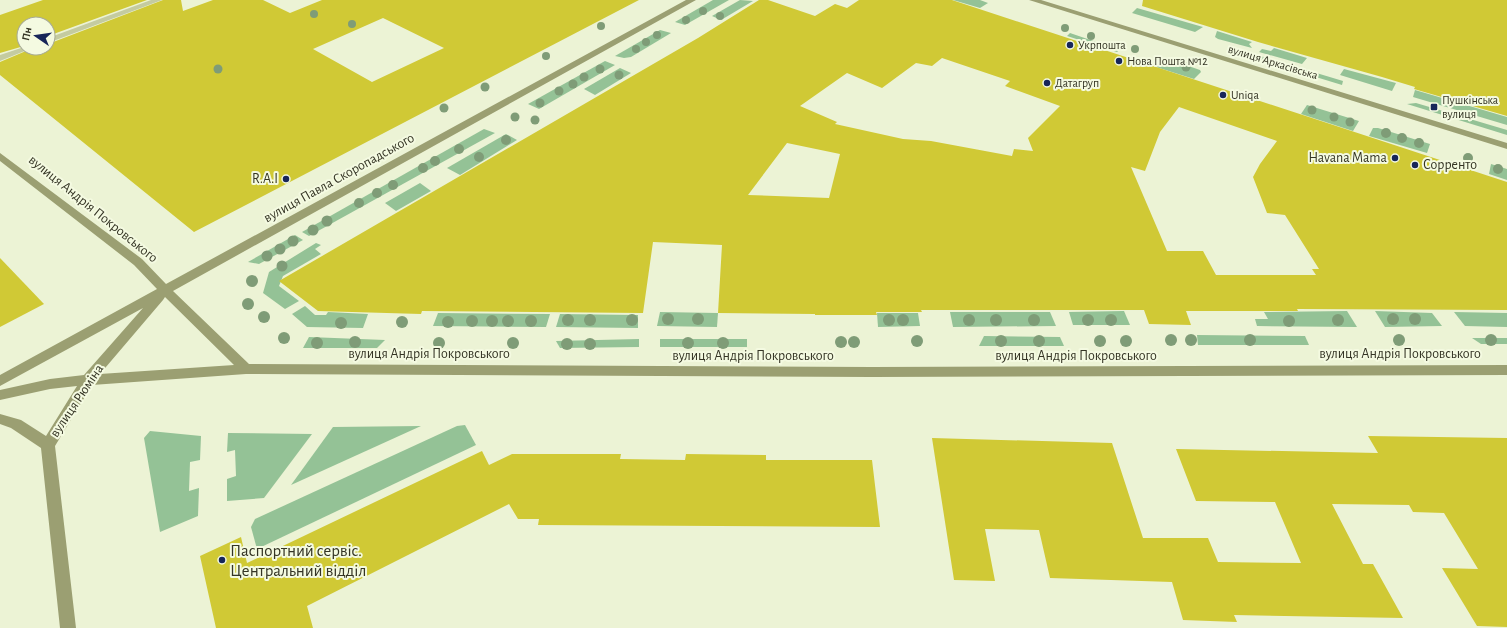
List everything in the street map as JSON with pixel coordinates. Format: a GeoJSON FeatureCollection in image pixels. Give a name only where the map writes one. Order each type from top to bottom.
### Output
{"type":"FeatureCollection","features":[{"type":"Feature","properties":{"kind":"street"},"geometry":{"type":"LineString","coordinates":[[56,37],[158,0]]}},
{"type":"Feature","properties":{"kind":"street","name":"вулиця Павла Скоропадського"},"geometry":{"type":"LineString","coordinates":[[0,381],[692,0]]}},
{"type":"Feature","properties":{"kind":"street","name":"вулиця Аркасівська"},"geometry":{"type":"LineString","coordinates":[[1033,0],[1507,146]]}},
{"type":"Feature","properties":{"kind":"street"},"geometry":{"type":"LineString","coordinates":[[0,58],[16,52]]}},
{"type":"Feature","properties":{"kind":"street","name":"вулиця Андрія Покровського"},"geometry":{"type":"LineString","coordinates":[[0,156],[138,262],[246,369]]}},
{"type":"Feature","properties":{"kind":"street","name":"вулиця Рюміна"},"geometry":{"type":"LineString","coordinates":[[68,628],[48,445],[88,380],[165,290]]}},
{"type":"Feature","properties":{"kind":"street","name":"вулиця Андрія Покровського"},"geometry":{"type":"LineString","coordinates":[[0,395],[50,384],[246,369],[864,372],[1507,370]]}},
{"type":"Feature","properties":{"kind":"street"},"geometry":{"type":"LineString","coordinates":[[0,419],[16,424],[48,445]]}},
{"type":"Feature","properties":{"kind":"green space"},"geometry":{"type":"Polygon","coordinates":[[[713,0],[729,0],[685,25],[675,22],[713,0]]]}},
{"type":"Feature","properties":{"kind":"green space"},"geometry":{"type":"Polygon","coordinates":[[[740,0],[753,1],[721,20],[712,16],[740,0]]]}},
{"type":"Feature","properties":{"kind":"green space"},"geometry":{"type":"Polygon","coordinates":[[[953,0],[980,0],[988,3],[980,8],[953,0]]]}},
{"type":"Feature","properties":{"kind":"green space"},"geometry":{"type":"Polygon","coordinates":[[[1137,8],[1203,27],[1195,32],[1132,13],[1137,8]]]}},
{"type":"Feature","properties":{"kind":"green space"},"geometry":{"type":"Polygon","coordinates":[[[660,30],[671,33],[631,57],[624,58],[615,56],[660,30]]]}},
{"type":"Feature","properties":{"kind":"green space"},"geometry":{"type":"Polygon","coordinates":[[[1217,31],[1252,42],[1249,44],[1252,48],[1218,39],[1215,37],[1217,31]]]}},
{"type":"Feature","properties":{"kind":"green space"},"geometry":{"type":"Polygon","coordinates":[[[1070,33],[1105,45],[1109,41],[1123,46],[1117,52],[1067,36],[1070,33]]]}},
{"type":"Feature","properties":{"kind":"green space"},"geometry":{"type":"Polygon","coordinates":[[[1234,48],[1343,81],[1342,85],[1231,51],[1234,48]]]}},
{"type":"Feature","properties":{"kind":"green space"},"geometry":{"type":"Polygon","coordinates":[[[1274,48],[1307,58],[1302,64],[1259,52],[1262,49],[1271,51],[1274,48]]]}},
{"type":"Feature","properties":{"kind":"green space"},"geometry":{"type":"Polygon","coordinates":[[[1165,58],[1200,70],[1201,72],[1194,79],[1156,67],[1165,58]]]}},
{"type":"Feature","properties":{"kind":"green space"},"geometry":{"type":"Polygon","coordinates":[[[605,61],[615,65],[539,109],[528,104],[605,61]]]}},
{"type":"Feature","properties":{"kind":"green space"},"geometry":{"type":"Polygon","coordinates":[[[620,68],[631,73],[595,95],[584,89],[620,68]]]}},
{"type":"Feature","properties":{"kind":"green space"},"geometry":{"type":"Polygon","coordinates":[[[1344,69],[1396,83],[1392,91],[1340,75],[1344,69]]]}},
{"type":"Feature","properties":{"kind":"green space"},"geometry":{"type":"Polygon","coordinates":[[[1415,90],[1507,117],[1507,125],[1413,97],[1415,90]]]}},
{"type":"Feature","properties":{"kind":"green space"},"geometry":{"type":"Polygon","coordinates":[[[1416,103],[1507,130],[1507,135],[1407,104],[1416,103]]]}},
{"type":"Feature","properties":{"kind":"green space"},"geometry":{"type":"Polygon","coordinates":[[[1307,105],[1359,121],[1353,131],[1301,114],[1307,105]]]}},
{"type":"Feature","properties":{"kind":"green space"},"geometry":{"type":"Polygon","coordinates":[[[1373,128],[1378,128],[1430,144],[1427,153],[1369,136],[1373,128]]]}},
{"type":"Feature","properties":{"kind":"green space"},"geometry":{"type":"Polygon","coordinates":[[[484,129],[495,133],[309,236],[302,232],[484,129]]]}},
{"type":"Feature","properties":{"kind":"green space"},"geometry":{"type":"Polygon","coordinates":[[[506,134],[517,140],[460,175],[447,168],[506,134]]]}},
{"type":"Feature","properties":{"kind":"green space"},"geometry":{"type":"Polygon","coordinates":[[[1491,164],[1507,169],[1507,180],[1489,174],[1491,164]]]}},
{"type":"Feature","properties":{"kind":"green space"},"geometry":{"type":"Polygon","coordinates":[[[420,183],[431,191],[396,211],[385,203],[420,183]]]}},
{"type":"Feature","properties":{"kind":"green space"},"geometry":{"type":"Polygon","coordinates":[[[295,235],[303,240],[259,264],[248,262],[295,235]]]}},
{"type":"Feature","properties":{"kind":"green space"},"geometry":{"type":"Polygon","coordinates":[[[316,243],[321,245],[315,249],[321,254],[283,276],[279,286],[299,301],[285,309],[263,293],[269,272],[316,243]]]}},
{"type":"Feature","properties":{"kind":"green space"},"geometry":{"type":"Polygon","coordinates":[[[305,306],[315,315],[326,315],[328,312],[368,314],[363,328],[307,327],[292,314],[305,306]]]}},
{"type":"Feature","properties":{"kind":"green space"},"geometry":{"type":"Polygon","coordinates":[[[1124,311],[1130,325],[1073,325],[1069,312],[1124,311]]]}},
{"type":"Feature","properties":{"kind":"green space"},"geometry":{"type":"Polygon","coordinates":[[[1347,311],[1357,327],[1257,326],[1255,319],[1268,319],[1264,312],[1347,311]]]}},
{"type":"Feature","properties":{"kind":"green space"},"geometry":{"type":"Polygon","coordinates":[[[1375,311],[1432,313],[1442,326],[1385,327],[1375,311]]]}},
{"type":"Feature","properties":{"kind":"green space"},"geometry":{"type":"Polygon","coordinates":[[[660,312],[718,313],[717,327],[657,326],[660,312]]]}},
{"type":"Feature","properties":{"kind":"green space"},"geometry":{"type":"Polygon","coordinates":[[[950,312],[1050,312],[1056,326],[953,327],[950,312]]]}},
{"type":"Feature","properties":{"kind":"green space"},"geometry":{"type":"Polygon","coordinates":[[[1454,312],[1507,313],[1507,327],[1465,326],[1454,312]]]}},
{"type":"Feature","properties":{"kind":"green space"},"geometry":{"type":"Polygon","coordinates":[[[438,313],[550,314],[546,327],[433,326],[438,313]]]}},
{"type":"Feature","properties":{"kind":"green space"},"geometry":{"type":"Polygon","coordinates":[[[877,313],[918,313],[920,326],[878,327],[877,313]]]}},
{"type":"Feature","properties":{"kind":"green space"},"geometry":{"type":"Polygon","coordinates":[[[560,314],[638,315],[638,328],[556,327],[560,314]]]}},
{"type":"Feature","properties":{"kind":"green space"},"geometry":{"type":"Polygon","coordinates":[[[1197,335],[1305,336],[1309,345],[1198,345],[1197,335]]]}},
{"type":"Feature","properties":{"kind":"green space"},"geometry":{"type":"Polygon","coordinates":[[[984,336],[1060,337],[1064,346],[979,346],[984,336]]]}},
{"type":"Feature","properties":{"kind":"green space"},"geometry":{"type":"Polygon","coordinates":[[[309,337],[385,340],[377,348],[303,348],[309,337]]]}},
{"type":"Feature","properties":{"kind":"green space"},"geometry":{"type":"Polygon","coordinates":[[[1472,338],[1507,338],[1507,344],[1481,344],[1472,338]]]}},
{"type":"Feature","properties":{"kind":"green space"},"geometry":{"type":"Polygon","coordinates":[[[639,339],[639,347],[560,348],[556,341],[639,339]]]}},
{"type":"Feature","properties":{"kind":"green space"},"geometry":{"type":"Polygon","coordinates":[[[660,339],[747,339],[747,347],[660,347],[660,339]]]}},
{"type":"Feature","properties":{"kind":"green space"},"geometry":{"type":"Polygon","coordinates":[[[465,425],[476,445],[257,549],[251,527],[255,519],[457,426],[465,425]]]}},
{"type":"Feature","properties":{"kind":"green space"},"geometry":{"type":"Polygon","coordinates":[[[421,426],[291,485],[333,427],[421,426]]]}},
{"type":"Feature","properties":{"kind":"green space"},"geometry":{"type":"Polygon","coordinates":[[[150,431],[201,436],[200,460],[190,462],[189,491],[199,488],[198,516],[160,532],[144,438],[150,431]]]}},
{"type":"Feature","properties":{"kind":"green space"},"geometry":{"type":"Polygon","coordinates":[[[228,433],[312,434],[264,498],[227,501],[227,479],[236,476],[235,450],[227,452],[228,433]]]}},
{"type":"Feature","properties":{"kind":"building"},"geometry":{"type":"Polygon","coordinates":[[[43,0],[147,0],[56,33],[56,16],[16,16],[16,48],[0,53],[0,15],[43,0]]]}},
{"type":"Feature","properties":{"kind":"building"},"geometry":{"type":"Polygon","coordinates":[[[163,0],[181,0],[183,11],[213,0],[263,0],[290,13],[322,0],[639,0],[194,232],[0,75],[0,62],[16,55],[56,56],[56,41],[163,0]],[[383,18],[313,49],[372,82],[444,48],[383,18]]]}},
{"type":"Feature","properties":{"kind":"building"},"geometry":{"type":"Polygon","coordinates":[[[759,0],[768,0],[815,16],[835,4],[847,8],[859,0],[952,0],[1507,182],[1507,310],[1297,309],[1298,311],[1186,311],[1191,325],[1149,324],[1144,310],[921,310],[922,312],[876,312],[877,315],[718,313],[722,245],[653,242],[643,313],[422,311],[421,314],[318,311],[279,281],[698,38],[759,0]],[[942,58],[932,66],[916,63],[882,88],[847,73],[800,106],[837,122],[835,124],[903,139],[931,141],[1012,156],[1014,149],[1033,151],[1028,138],[1060,106],[1005,86],[1010,81],[942,58]],[[1179,107],[1160,132],[1145,171],[1131,167],[1167,251],[1203,251],[1216,275],[1316,275],[1312,269],[1319,269],[1285,215],[1267,213],[1253,177],[1260,164],[1277,141],[1179,107]],[[787,143],[748,195],[829,198],[840,154],[787,143]]]}},
{"type":"Feature","properties":{"kind":"building"},"geometry":{"type":"Polygon","coordinates":[[[1143,0],[1507,0],[1507,116],[1414,89],[1415,87],[1382,77],[1258,42],[1142,6],[1143,0]]]}},
{"type":"Feature","properties":{"kind":"building"},"geometry":{"type":"Polygon","coordinates":[[[0,258],[44,304],[0,327],[0,258]]]}},
{"type":"Feature","properties":{"kind":"building"},"geometry":{"type":"Polygon","coordinates":[[[1368,436],[1507,438],[1507,627],[1477,626],[1442,568],[1478,569],[1444,513],[1413,512],[1409,505],[1332,504],[1363,564],[1373,564],[1403,618],[1234,615],[1237,622],[1183,620],[1172,582],[1050,578],[1039,530],[985,529],[995,581],[954,580],[932,438],[1112,443],[1143,538],[1208,538],[1218,562],[1301,563],[1275,502],[1196,501],[1176,449],[1378,453],[1368,436]]]}},
{"type":"Feature","properties":{"kind":"building"},"geometry":{"type":"Polygon","coordinates":[[[482,451],[489,465],[512,454],[621,454],[620,459],[685,460],[686,454],[766,455],[766,460],[872,460],[880,527],[538,525],[539,519],[518,519],[509,504],[307,606],[313,628],[216,628],[200,556],[241,537],[247,563],[482,451]]]}},
{"type":"Feature","properties":{"kind":"place","name":"Укрпошта"},"geometry":{"type":"Point","coordinates":[1070,45]}},
{"type":"Feature","properties":{"kind":"place","name":"Нова Пошта №12"},"geometry":{"type":"Point","coordinates":[1119,61]}},
{"type":"Feature","properties":{"kind":"place","name":"Датагруп"},"geometry":{"type":"Point","coordinates":[1047,83]}},
{"type":"Feature","properties":{"kind":"place","name":"Uniqa"},"geometry":{"type":"Point","coordinates":[1223,95]}},
{"type":"Feature","properties":{"kind":"place","name":"Пушкінська вулиця"},"geometry":{"type":"Point","coordinates":[1434,107]}},
{"type":"Feature","properties":{"kind":"place","name":"Havana Mama"},"geometry":{"type":"Point","coordinates":[1395,158]}},
{"type":"Feature","properties":{"kind":"place","name":"Сорренто"},"geometry":{"type":"Point","coordinates":[1415,165]}},
{"type":"Feature","properties":{"kind":"place","name":"R.A.I"},"geometry":{"type":"Point","coordinates":[286,179]}},
{"type":"Feature","properties":{"kind":"place","name":"Паспортний сервіс. Центральний відділ"},"geometry":{"type":"Point","coordinates":[222,560]}}]}
